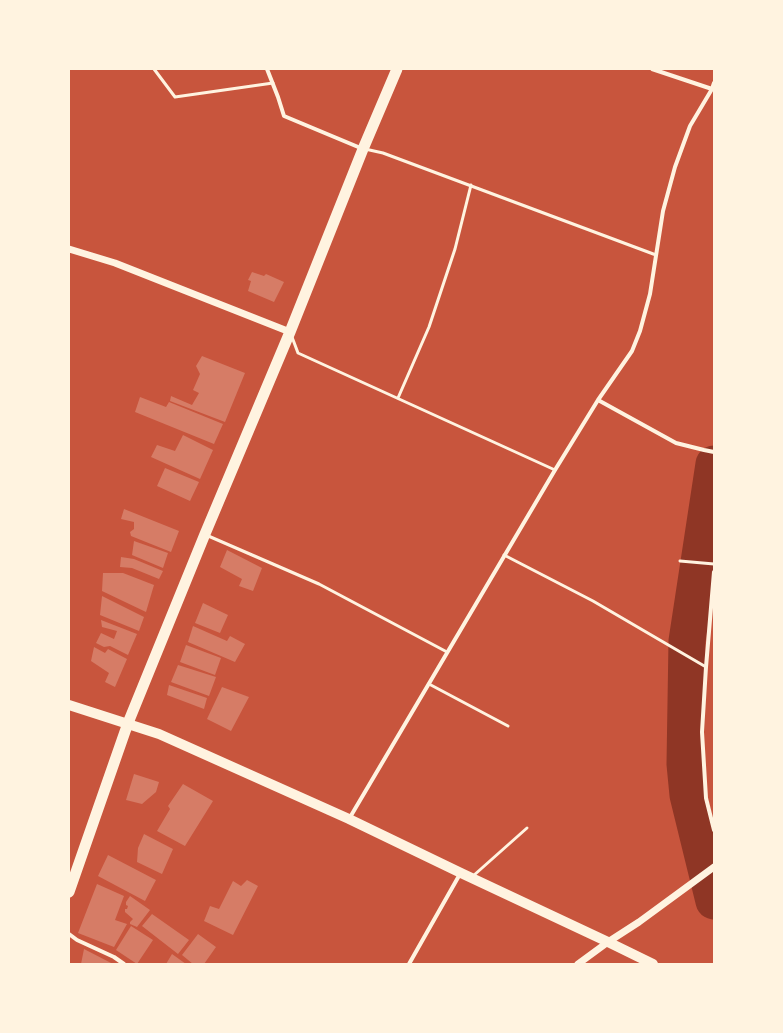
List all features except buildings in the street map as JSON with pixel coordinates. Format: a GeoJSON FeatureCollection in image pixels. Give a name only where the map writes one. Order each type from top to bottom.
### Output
{"type":"FeatureCollection","features":[{"type":"Feature","properties":{"kind":"highway"},"geometry":{"type":"LineString","coordinates":[[69,892],[128,723],[397,69]]}},
{"type":"Feature","properties":{"kind":"main road"},"geometry":{"type":"LineString","coordinates":[[69,705],[159,734],[349,819],[653,964]]}},
{"type":"Feature","properties":{"kind":"street"},"geometry":{"type":"LineString","coordinates":[[267,69],[284,116],[363,149]]}},
{"type":"Feature","properties":{"kind":"street"},"geometry":{"type":"LineString","coordinates":[[652,69],[712,89]]}},
{"type":"Feature","properties":{"kind":"street"},"geometry":{"type":"LineString","coordinates":[[349,819],[555,470],[598,400],[632,351],[640,331],[650,294],[663,211],[675,167],[690,126],[714,83]]}},
{"type":"Feature","properties":{"kind":"street"},"geometry":{"type":"LineString","coordinates":[[69,249],[114,263],[290,332]]}},
{"type":"Feature","properties":{"kind":"street"},"geometry":{"type":"LineString","coordinates":[[598,400],[676,443],[714,452]]}},
{"type":"Feature","properties":{"kind":"street"},"geometry":{"type":"LineString","coordinates":[[714,572],[702,732],[706,798],[714,830]]}},
{"type":"Feature","properties":{"kind":"street"},"geometry":{"type":"LineString","coordinates":[[578,964],[639,922],[714,867]]}},
{"type":"Feature","properties":{"kind":"street"},"geometry":{"type":"LineString","coordinates":[[409,964],[461,873]]}},
{"type":"Feature","properties":{"kind":"street"},"geometry":{"type":"LineString","coordinates":[[69,934],[77,940],[114,957],[124,964]]}},
{"type":"Feature","properties":{"kind":"lane"},"geometry":{"type":"LineString","coordinates":[[154,69],[175,98],[273,83]]}},
{"type":"Feature","properties":{"kind":"lane"},"geometry":{"type":"LineString","coordinates":[[363,149],[384,152],[656,255]]}},
{"type":"Feature","properties":{"kind":"lane"},"geometry":{"type":"LineString","coordinates":[[398,398],[429,327],[455,249],[471,185]]}},
{"type":"Feature","properties":{"kind":"lane"},"geometry":{"type":"LineString","coordinates":[[290,332],[298,352],[555,470]]}},
{"type":"Feature","properties":{"kind":"lane"},"geometry":{"type":"LineString","coordinates":[[205,534],[319,584],[447,652]]}},
{"type":"Feature","properties":{"kind":"lane"},"geometry":{"type":"LineString","coordinates":[[504,555],[593,601],[706,667]]}},
{"type":"Feature","properties":{"kind":"lane"},"geometry":{"type":"LineString","coordinates":[[680,561],[714,564]]}},
{"type":"Feature","properties":{"kind":"lane"},"geometry":{"type":"LineString","coordinates":[[428,684],[508,726]]}},
{"type":"Feature","properties":{"kind":"lane"},"geometry":{"type":"LineString","coordinates":[[470,878],[527,828]]}},
{"type":"Feature","properties":{"kind":"waterway"},"geometry":{"type":"LineString","coordinates":[[714,464],[687,641],[685,764],[688,795],[714,901]]}}]}
